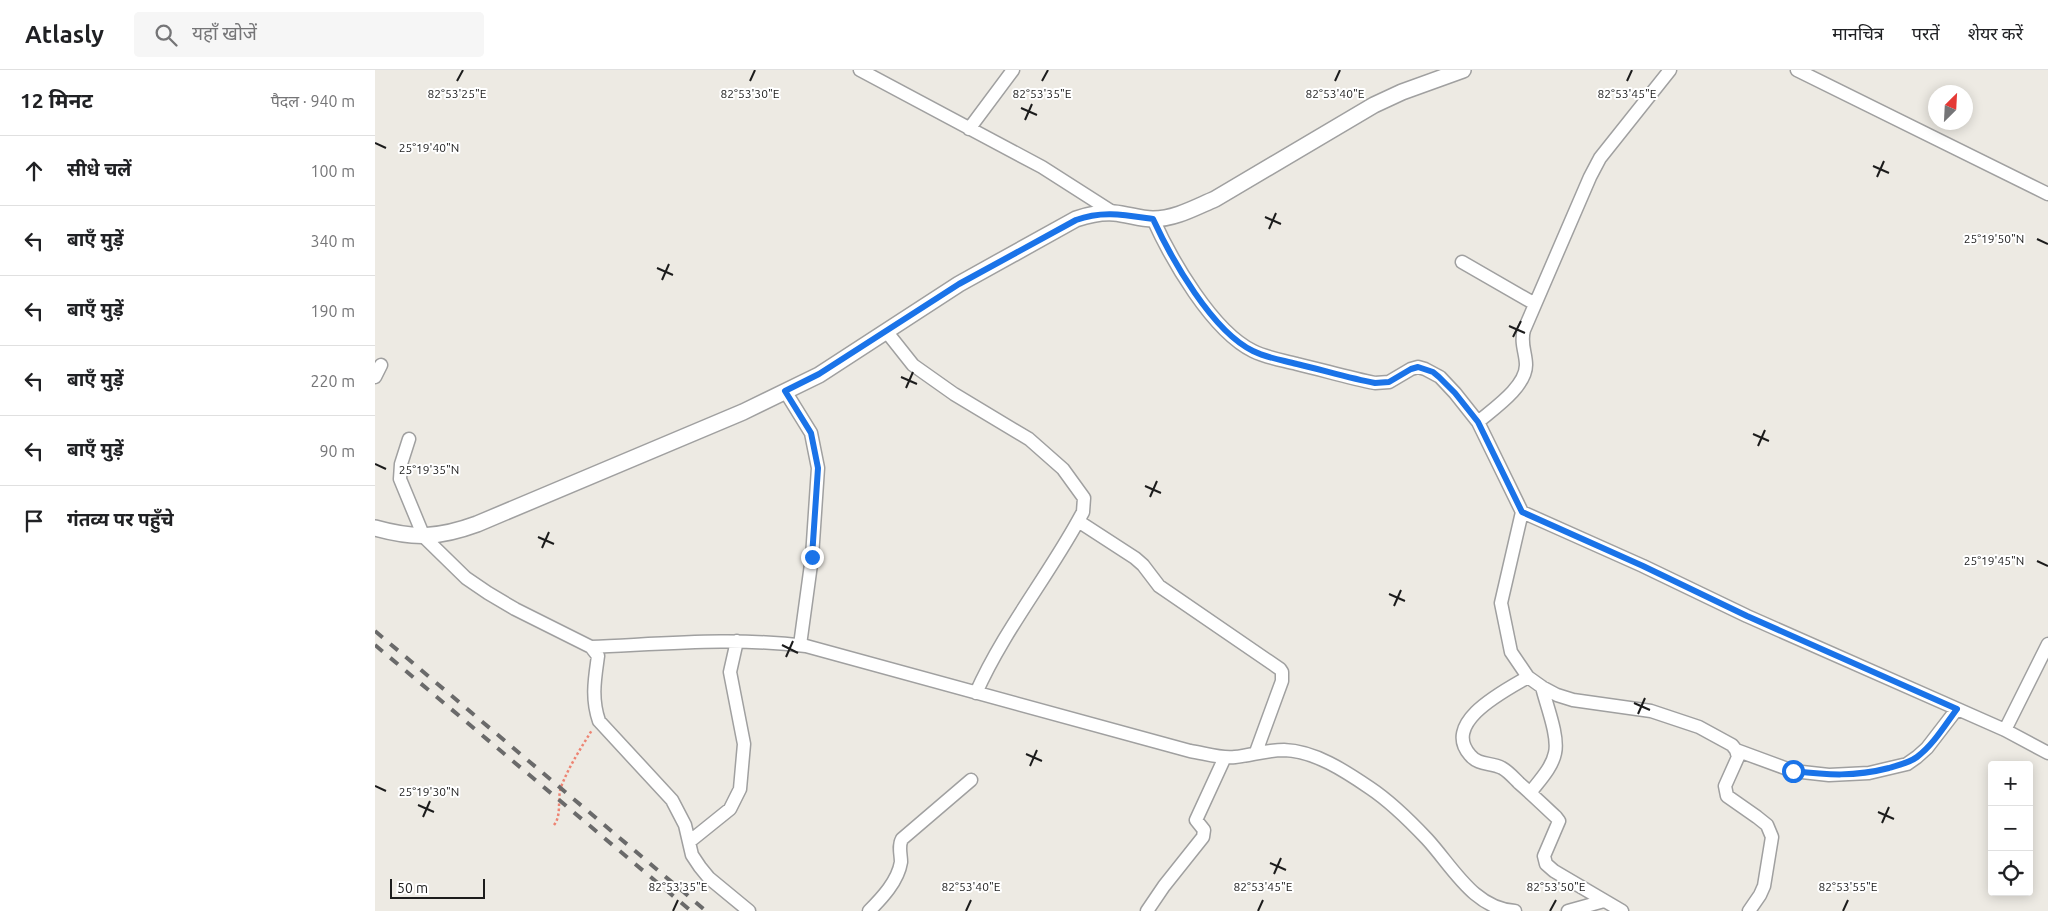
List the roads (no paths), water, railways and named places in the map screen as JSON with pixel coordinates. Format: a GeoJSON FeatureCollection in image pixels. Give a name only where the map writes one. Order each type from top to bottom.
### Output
{"type":"FeatureCollection","features":[{"type":"Feature","properties":{"kind":"street"},"geometry":{"type":"LineString","coordinates":[[859,70],[1042,167],[1114,213]]}},
{"type":"Feature","properties":{"kind":"street"},"geometry":{"type":"LineString","coordinates":[[969,129],[1013,70]]}},
{"type":"Feature","properties":{"kind":"street"},"geometry":{"type":"LineString","coordinates":[[375,528],[424,537],[463,530],[743,412],[819,374],[959,284],[1076,220],[1087,216],[1114,213],[1153,219],[1180,214],[1215,199],[1375,105],[1403,92],[1463,70]]}},
{"type":"Feature","properties":{"kind":"street"},"geometry":{"type":"LineString","coordinates":[[1478,422],[1511,394],[1524,376],[1526,366],[1522,336],[1580,198],[1597,164],[1670,70]]}},
{"type":"Feature","properties":{"kind":"street"},"geometry":{"type":"LineString","coordinates":[[1797,70],[2048,194]]}},
{"type":"Feature","properties":{"kind":"street"},"geometry":{"type":"LineString","coordinates":[[1153,219],[1172,255],[1203,304],[1219,324],[1252,351],[1278,360],[1375,383],[1389,382],[1418,367],[1439,377],[1455,393],[1478,422],[1522,512],[1501,603],[1511,652],[1528,677],[1541,687],[1557,695],[1573,700],[1651,711],[1699,727],[1732,745],[1738,757],[1725,786],[1727,796],[1767,825],[1772,837],[1764,886],[1749,911]]}},
{"type":"Feature","properties":{"kind":"street"},"geometry":{"type":"LineString","coordinates":[[1462,262],[1535,304]]}},
{"type":"Feature","properties":{"kind":"street"},"geometry":{"type":"LineString","coordinates":[[886,332],[913,365],[954,394],[1029,439],[1063,468],[1084,498],[1083,512],[1027,605],[995,652],[976,693]]}},
{"type":"Feature","properties":{"kind":"street"},"geometry":{"type":"LineString","coordinates":[[375,377],[381,365]]}},
{"type":"Feature","properties":{"kind":"street"},"geometry":{"type":"LineString","coordinates":[[785,391],[811,433],[818,468],[812,557],[800,645]]}},
{"type":"Feature","properties":{"kind":"street"},"geometry":{"type":"LineString","coordinates":[[409,439],[401,464],[400,479],[424,537],[466,578],[488,593],[515,609],[591,647],[598,656],[593,684],[595,711],[599,721],[672,800],[685,824],[692,855],[700,867],[709,878],[749,911]]}},
{"type":"Feature","properties":{"kind":"street"},"geometry":{"type":"LineString","coordinates":[[1522,512],[1757,620],[2005,730],[2048,753]]}},
{"type":"Feature","properties":{"kind":"street"},"geometry":{"type":"LineString","coordinates":[[1078,521],[1135,558],[1143,565],[1159,586],[1280,669],[1282,681],[1256,752]]}},
{"type":"Feature","properties":{"kind":"street"},"geometry":{"type":"LineString","coordinates":[[591,647],[737,641],[800,645],[1190,751],[1225,757],[1285,750],[1308,755],[1372,789],[1400,812],[1427,839],[1479,898],[1491,906],[1515,911]]}},
{"type":"Feature","properties":{"kind":"street"},"geometry":{"type":"LineString","coordinates":[[689,842],[730,809],[740,789],[744,744],[729,672],[737,641]]}},
{"type":"Feature","properties":{"kind":"street"},"geometry":{"type":"LineString","coordinates":[[2005,730],[2048,644]]}},
{"type":"Feature","properties":{"kind":"street"},"geometry":{"type":"LineString","coordinates":[[1528,677],[1492,699],[1472,716],[1465,725],[1463,736],[1470,755],[1485,764],[1503,768],[1559,822],[1544,856],[1546,864],[1554,871],[1622,911]]}},
{"type":"Feature","properties":{"kind":"street"},"geometry":{"type":"LineString","coordinates":[[1530,793],[1550,766],[1556,751],[1556,740],[1541,687]]}},
{"type":"Feature","properties":{"kind":"street"},"geometry":{"type":"LineString","coordinates":[[1736,750],[1793,771],[1829,775],[1869,773],[1907,764],[1917,757],[1927,748],[1957,709]]}},
{"type":"Feature","properties":{"kind":"street"},"geometry":{"type":"LineString","coordinates":[[1147,911],[1203,837],[1204,830],[1196,820],[1225,757]]}},
{"type":"Feature","properties":{"kind":"street"},"geometry":{"type":"LineString","coordinates":[[869,911],[889,889],[900,866],[899,844],[902,839],[971,780]]}},
{"type":"Feature","properties":{"kind":"street"},"geometry":{"type":"LineString","coordinates":[[1568,911],[1604,901]]}},
{"type":"Feature","properties":{"kind":"railway"},"geometry":{"type":"LineString","coordinates":[[375,631],[706,911]]}},
{"type":"Feature","properties":{"kind":"railway"},"geometry":{"type":"LineString","coordinates":[[375,645],[691,911]]}}]}
